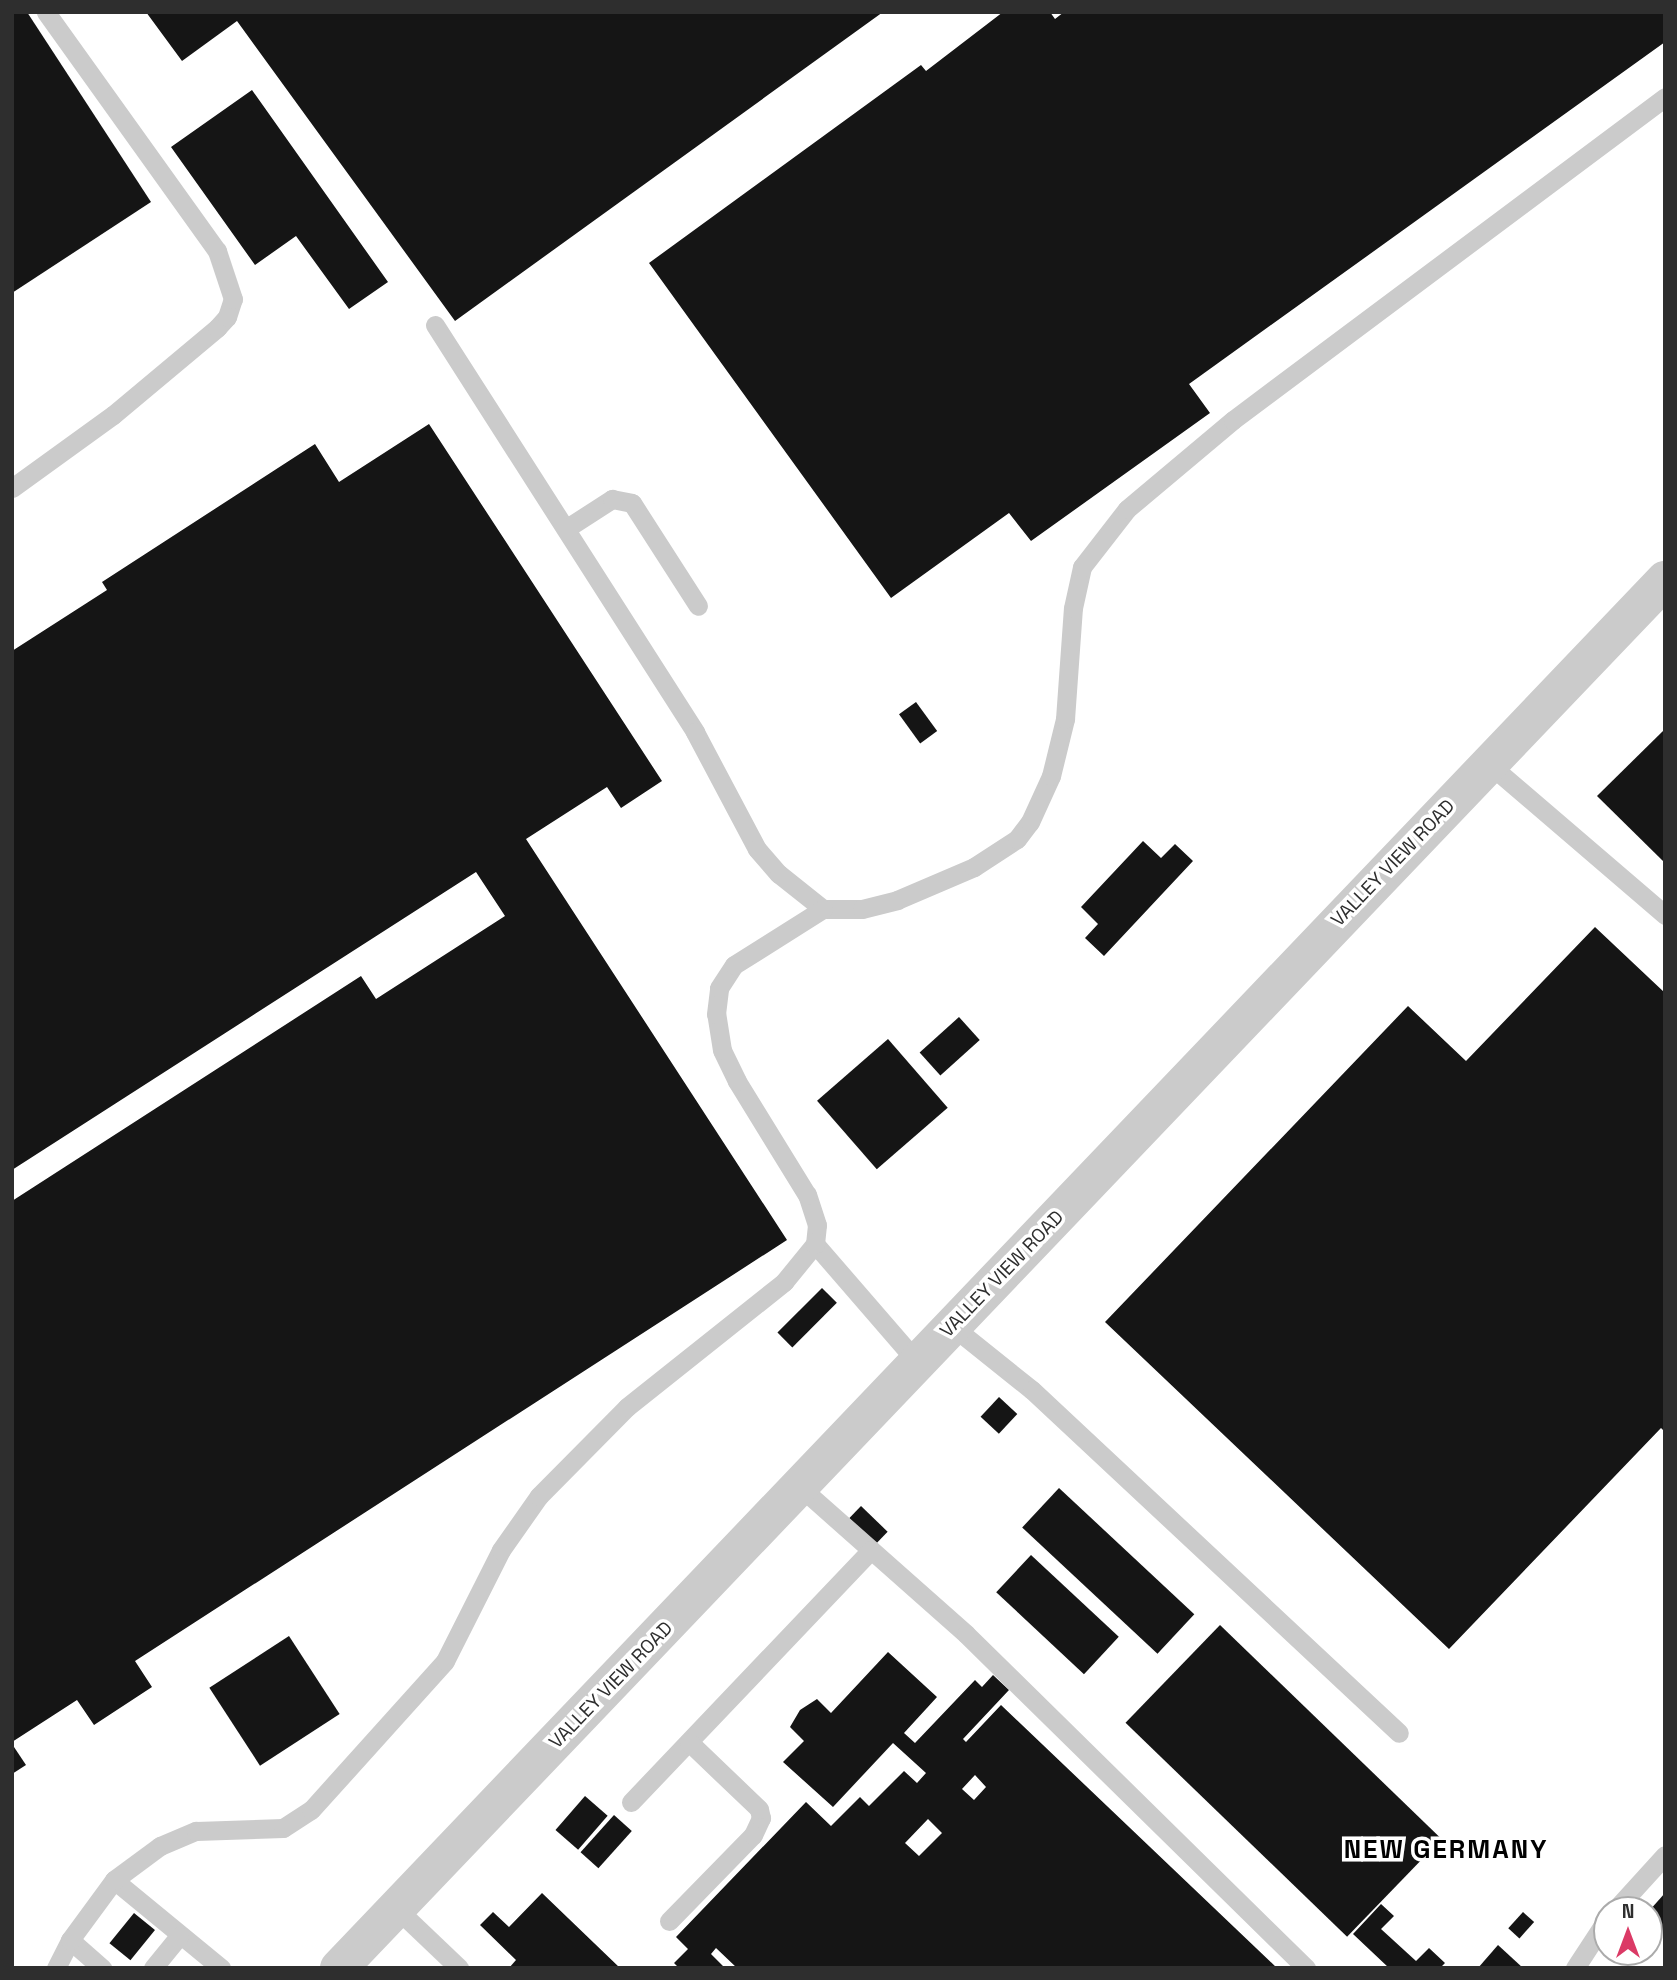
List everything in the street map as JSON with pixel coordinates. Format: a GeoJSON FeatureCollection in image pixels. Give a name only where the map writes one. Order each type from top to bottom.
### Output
{"type":"FeatureCollection","features":[{"type":"Feature","properties":{"kind":"street","name":"VALLEY VIEW ROAD"},"geometry":{"type":"LineString","coordinates":[[339,1968],[1665,580]]}},
{"type":"Feature","properties":{"kind":"lane"},"geometry":{"type":"LineString","coordinates":[[12,488],[113,415],[217,328],[228,317],[233,299],[217,251],[46,12]]}},
{"type":"Feature","properties":{"kind":"lane"},"geometry":{"type":"LineString","coordinates":[[56,1968],[70,1940],[114,1880],[179,1837],[197,1831],[283,1828],[311,1810],[444,1661],[501,1550],[539,1496],[626,1407],[784,1282],[815,1244],[817,1225],[807,1195],[737,1081],[722,1050],[716,1014],[719,988],[734,965],[823,909],[862,909],[897,901],[974,867],[1017,839],[1038,809],[1051,776],[1065,719],[1077,587],[1082,567],[1106,531],[1233,420],[1665,97]]}},
{"type":"Feature","properties":{"kind":"lane"},"geometry":{"type":"LineString","coordinates":[[435,325],[695,732],[757,849],[779,874],[823,909]]}},
{"type":"Feature","properties":{"kind":"lane"},"geometry":{"type":"LineString","coordinates":[[567,528],[612,499],[632,503],[698,606]]}},
{"type":"Feature","properties":{"kind":"lane"},"geometry":{"type":"LineString","coordinates":[[1489,764],[1665,915]]}},
{"type":"Feature","properties":{"kind":"lane"},"geometry":{"type":"LineString","coordinates":[[815,1244],[918,1363]]}},
{"type":"Feature","properties":{"kind":"lane"},"geometry":{"type":"LineString","coordinates":[[952,1326],[1032,1390],[1399,1733]]}},
{"type":"Feature","properties":{"kind":"lane"},"geometry":{"type":"LineString","coordinates":[[799,1486],[966,1634],[1306,1968]]}},
{"type":"Feature","properties":{"kind":"lane"},"geometry":{"type":"LineString","coordinates":[[631,1802],[870,1550]]}},
{"type":"Feature","properties":{"kind":"lane"},"geometry":{"type":"LineString","coordinates":[[669,1921],[753,1835],[761,1818],[759,1809],[688,1742]]}},
{"type":"Feature","properties":{"kind":"lane"},"geometry":{"type":"LineString","coordinates":[[1628,1896],[1665,1855]]}},
{"type":"Feature","properties":{"kind":"lane"},"geometry":{"type":"LineString","coordinates":[[114,1880],[221,1968]]}},
{"type":"Feature","properties":{"kind":"lane"},"geometry":{"type":"LineString","coordinates":[[396,1908],[459,1968]]}},
{"type":"Feature","properties":{"kind":"lane"},"geometry":{"type":"LineString","coordinates":[[153,1968],[179,1936]]}},
{"type":"Feature","properties":{"kind":"lane"},"geometry":{"type":"LineString","coordinates":[[70,1940],[102,1968]]}},
{"type":"Feature","properties":{"kind":"lane"},"geometry":{"type":"LineString","coordinates":[[1575,1968],[1593,1940]]}},
{"type":"Feature","properties":{"kind":"building"},"geometry":{"type":"Polygon","coordinates":[[[12,12],[27,12],[151,202],[12,293],[12,12]]]}},
{"type":"Feature","properties":{"kind":"building"},"geometry":{"type":"Polygon","coordinates":[[[146,12],[883,12],[455,321],[237,21],[182,61],[146,12]]]}},
{"type":"Feature","properties":{"kind":"building"},"geometry":{"type":"Polygon","coordinates":[[[1003,12],[1050,12],[1055,19],[1064,12],[1665,12],[1665,42],[1189,384],[1210,413],[1031,541],[1009,513],[891,598],[649,263],[921,65],[926,71],[1003,12]]]}},
{"type":"Feature","properties":{"kind":"building"},"geometry":{"type":"Polygon","coordinates":[[[252,90],[388,282],[349,309],[296,236],[255,265],[171,147],[252,90]]]}},
{"type":"Feature","properties":{"kind":"building"},"geometry":{"type":"Polygon","coordinates":[[[429,424],[662,781],[621,808],[607,787],[526,839],[787,1240],[135,1661],[152,1687],[94,1725],[77,1700],[12,1742],[12,1201],[361,976],[376,999],[505,916],[476,872],[12,1170],[12,651],[107,590],[102,582],[315,444],[339,482],[429,424]]]}},
{"type":"Feature","properties":{"kind":"building"},"geometry":{"type":"Polygon","coordinates":[[[916,702],[937,731],[920,743],[899,714],[916,702]]]}},
{"type":"Feature","properties":{"kind":"building"},"geometry":{"type":"Polygon","coordinates":[[[1665,729],[1665,863],[1597,796],[1665,729]]]}},
{"type":"Feature","properties":{"kind":"building"},"geometry":{"type":"Polygon","coordinates":[[[1143,841],[1161,858],[1175,844],[1193,861],[1104,956],[1085,938],[1098,924],[1081,907],[1143,841]]]}},
{"type":"Feature","properties":{"kind":"building"},"geometry":{"type":"Polygon","coordinates":[[[1595,927],[1665,993],[1665,1432],[1661,1428],[1449,1649],[1105,1322],[1408,1006],[1466,1061],[1595,927]]]}},
{"type":"Feature","properties":{"kind":"building"},"geometry":{"type":"Polygon","coordinates":[[[959,1017],[980,1040],[940,1076],[920,1052],[959,1017]]]}},
{"type":"Feature","properties":{"kind":"building"},"geometry":{"type":"Polygon","coordinates":[[[888,1039],[948,1108],[877,1169],[817,1101],[888,1039]]]}},
{"type":"Feature","properties":{"kind":"building"},"geometry":{"type":"Polygon","coordinates":[[[822,1288],[837,1303],[792,1347],[777,1333],[822,1288]]]}},
{"type":"Feature","properties":{"kind":"building"},"geometry":{"type":"Polygon","coordinates":[[[999,1397],[1017,1414],[999,1434],[981,1417],[999,1397]]]}},
{"type":"Feature","properties":{"kind":"building"},"geometry":{"type":"Polygon","coordinates":[[[1059,1488],[1194,1614],[1157,1654],[1022,1527],[1059,1488]]]}},
{"type":"Feature","properties":{"kind":"building"},"geometry":{"type":"Polygon","coordinates":[[[861,1506],[888,1532],[876,1544],[849,1518],[861,1506]]]}},
{"type":"Feature","properties":{"kind":"building"},"geometry":{"type":"Polygon","coordinates":[[[1031,1555],[1119,1637],[1084,1674],[996,1592],[1031,1555]]]}},
{"type":"Feature","properties":{"kind":"building"},"geometry":{"type":"Polygon","coordinates":[[[1220,1625],[1442,1839],[1347,1937],[1126,1723],[1220,1625]]]}},
{"type":"Feature","properties":{"kind":"building"},"geometry":{"type":"Polygon","coordinates":[[[289,1636],[340,1714],[260,1766],[209,1688],[289,1636]]]}},
{"type":"Feature","properties":{"kind":"building"},"geometry":{"type":"Polygon","coordinates":[[[888,1652],[937,1697],[904,1733],[915,1743],[975,1680],[982,1687],[993,1675],[1009,1690],[963,1739],[966,1742],[1001,1705],[1277,1968],[737,1968],[716,1948],[711,1954],[725,1968],[679,1968],[674,1963],[688,1949],[676,1937],[806,1802],[831,1826],[860,1797],[869,1806],[904,1771],[917,1783],[926,1773],[893,1743],[833,1807],[783,1762],[804,1741],[790,1727],[800,1710],[817,1699],[831,1713],[888,1652]],[[975,1775],[962,1789],[974,1800],[986,1787],[975,1775]],[[928,1819],[905,1843],[919,1856],[942,1833],[928,1819]]]}},
{"type":"Feature","properties":{"kind":"building"},"geometry":{"type":"Polygon","coordinates":[[[12,1744],[26,1765],[12,1774],[12,1744]]]}},
{"type":"Feature","properties":{"kind":"building"},"geometry":{"type":"Polygon","coordinates":[[[585,1796],[608,1816],[578,1850],[555,1830],[585,1796]]]}},
{"type":"Feature","properties":{"kind":"building"},"geometry":{"type":"Polygon","coordinates":[[[614,1815],[632,1831],[598,1868],[581,1852],[614,1815]]]}},
{"type":"Feature","properties":{"kind":"building"},"geometry":{"type":"Polygon","coordinates":[[[542,1893],[620,1968],[509,1968],[516,1960],[480,1925],[493,1912],[509,1927],[542,1893]]]}},
{"type":"Feature","properties":{"kind":"building"},"geometry":{"type":"Polygon","coordinates":[[[1665,1893],[1665,1933],[1663,1931],[1662,1896],[1665,1893]]]}},
{"type":"Feature","properties":{"kind":"building"},"geometry":{"type":"Polygon","coordinates":[[[1381,1904],[1394,1916],[1381,1929],[1416,1961],[1429,1948],[1445,1963],[1440,1968],[1389,1968],[1353,1934],[1381,1904]]]}},
{"type":"Feature","properties":{"kind":"building"},"geometry":{"type":"Polygon","coordinates":[[[1523,1912],[1534,1922],[1519,1938],[1508,1928],[1523,1912]]]}},
{"type":"Feature","properties":{"kind":"building"},"geometry":{"type":"Polygon","coordinates":[[[134,1913],[155,1930],[130,1960],[109,1943],[134,1913]]]}},
{"type":"Feature","properties":{"kind":"building"},"geometry":{"type":"Polygon","coordinates":[[[1498,1945],[1523,1968],[1478,1968],[1498,1945]]]}},
{"type":"Feature","properties":{"kind":"district","name":"NEW GERMANY"},"geometry":{"type":"Point","coordinates":[1446,1850]}}]}
